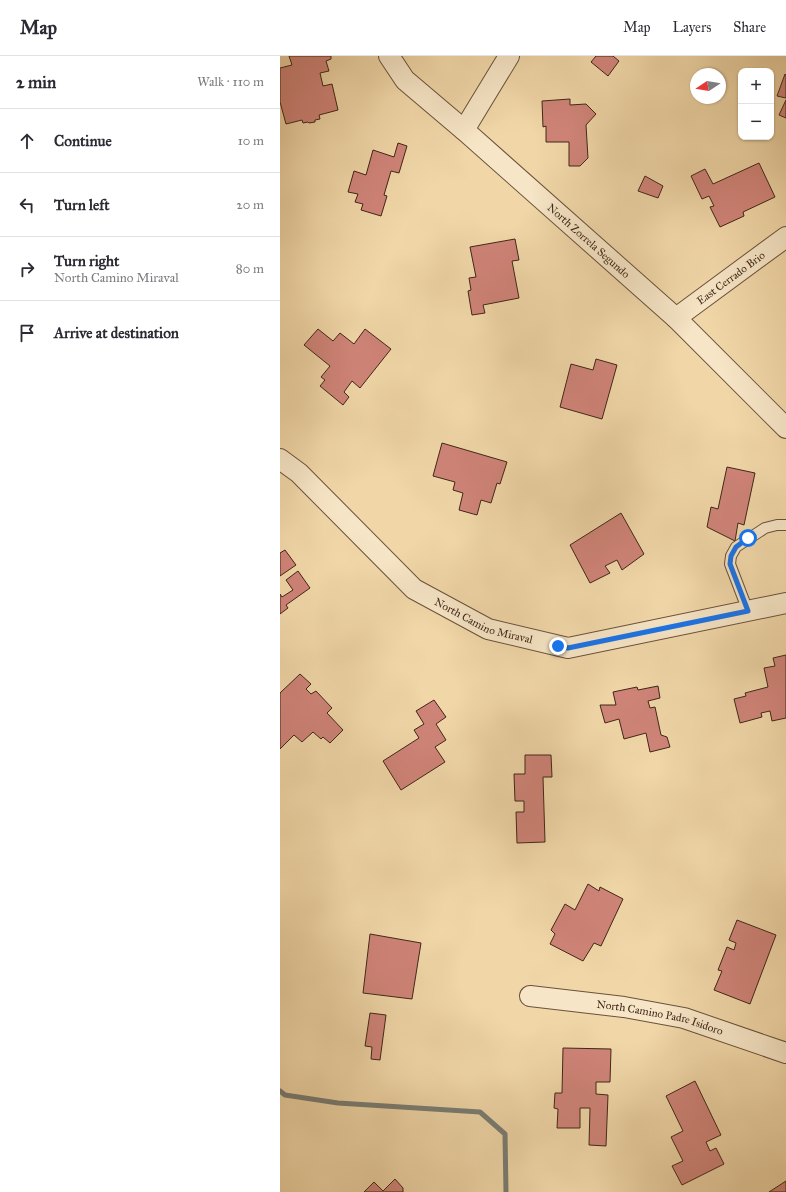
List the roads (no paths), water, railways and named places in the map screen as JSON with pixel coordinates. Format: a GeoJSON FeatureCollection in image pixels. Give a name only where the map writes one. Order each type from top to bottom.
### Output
{"type":"FeatureCollection","features":[{"type":"Feature","properties":{"kind":"street","name":"North Zorrela Segundo"},"geometry":{"type":"LineString","coordinates":[[389,56],[405,80],[464,130],[676,318],[786,428]]}},
{"type":"Feature","properties":{"kind":"street"},"geometry":{"type":"LineString","coordinates":[[464,130],[509,56]]}},
{"type":"Feature","properties":{"kind":"street","name":"East Cerrado Brio"},"geometry":{"type":"LineString","coordinates":[[676,318],[786,237]]}},
{"type":"Feature","properties":{"kind":"street","name":"North Camino Miraval"},"geometry":{"type":"LineString","coordinates":[[280,459],[299,473],[414,589],[488,629],[568,648],[786,603]]}},
{"type":"Feature","properties":{"kind":"street","name":"North Camino Padre Isidoro"},"geometry":{"type":"LineString","coordinates":[[530,996],[624,1007],[684,1018],[786,1053]]}},
{"type":"Feature","properties":{"kind":"lane"},"geometry":{"type":"LineString","coordinates":[[748,611],[730,564],[731,556],[736,547],[765,528],[777,525],[786,525]]}},
{"type":"Feature","properties":{"kind":"waterway"},"geometry":{"type":"LineString","coordinates":[[280,1091],[285,1095],[338,1103],[480,1112],[505,1134],[506,1192]]}}]}
